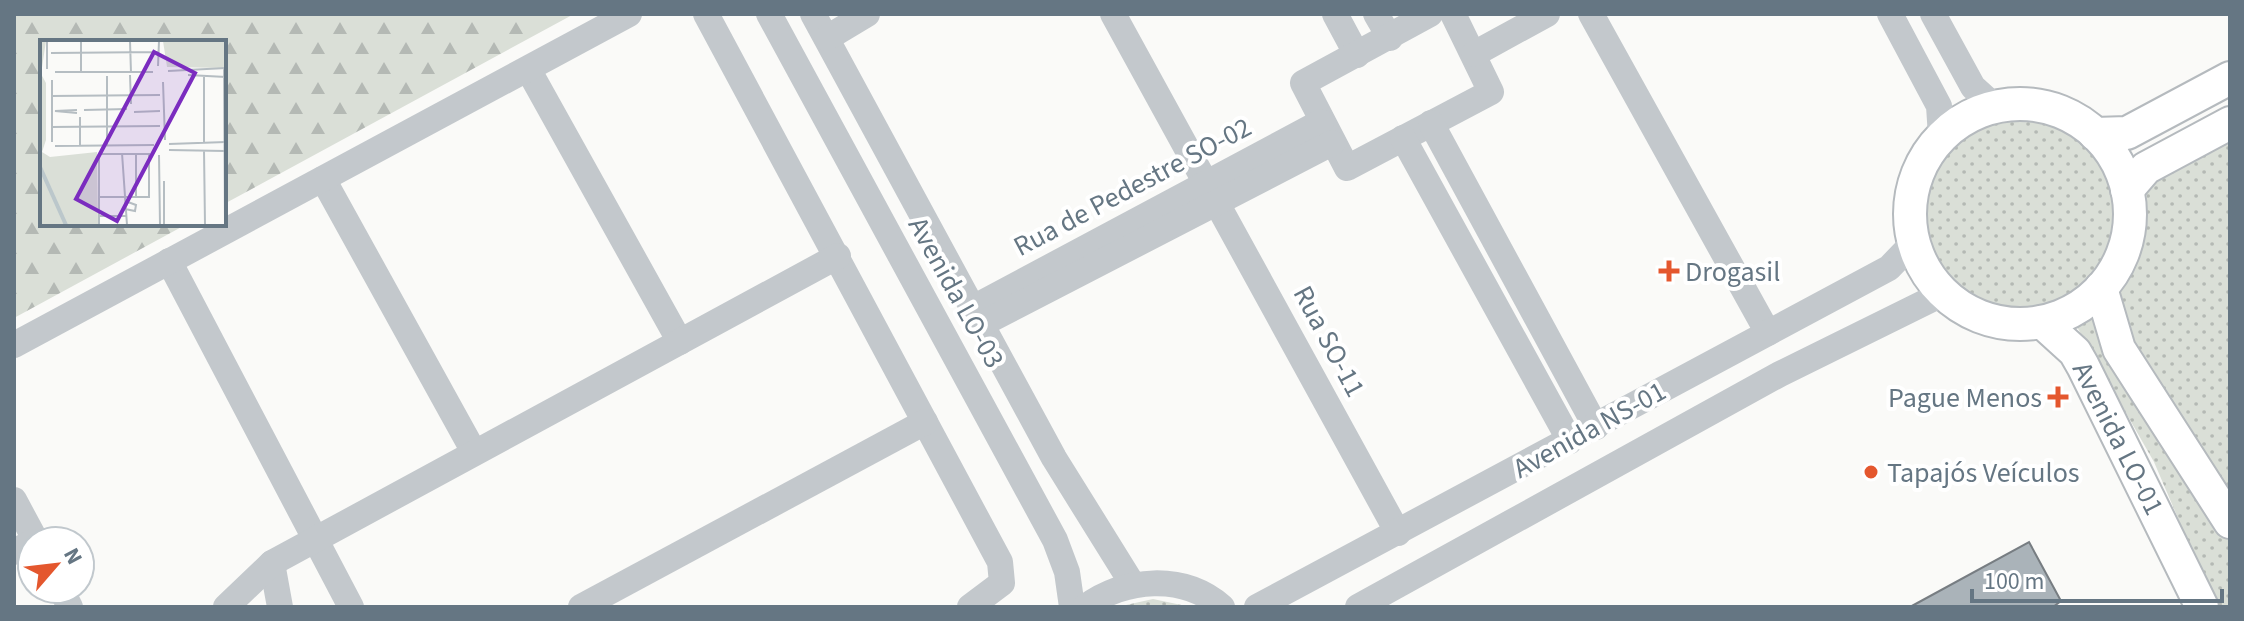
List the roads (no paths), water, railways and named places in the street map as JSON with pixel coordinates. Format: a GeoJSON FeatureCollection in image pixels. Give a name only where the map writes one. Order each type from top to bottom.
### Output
{"type":"FeatureCollection","features":[{"type":"Feature","properties":{"kind":"main road"},"geometry":{"type":"LineString","coordinates":[[2095,134],[2127,133],[2230,78]]}},
{"type":"Feature","properties":{"kind":"main road"},"geometry":{"type":"LineString","coordinates":[[2021,104],[2049,108],[2075,119],[2095,134],[2115,159],[2127,190],[2129,222],[2126,242],[2115,269],[2101,288],[2072,311],[2042,322],[2018,324],[1989,320],[1967,310],[1944,293],[1926,270],[1914,242],[1910,221],[1912,190],[1923,161],[1941,136],[1968,116],[1994,106],[2021,104]]}},
{"type":"Feature","properties":{"kind":"main road"},"geometry":{"type":"LineString","coordinates":[[2127,190],[2149,166],[2230,123]]}},
{"type":"Feature","properties":{"kind":"main road","name":"Avenida LO-01"},"geometry":{"type":"LineString","coordinates":[[2101,288],[2119,349],[2230,522]]}},
{"type":"Feature","properties":{"kind":"main road","name":"Avenida LO-01"},"geometry":{"type":"LineString","coordinates":[[2042,322],[2075,352],[2083,366],[2202,607]]}},
{"type":"Feature","properties":{"kind":"street"},"geometry":{"type":"LineString","coordinates":[[14,345],[629,14]]}},
{"type":"Feature","properties":{"kind":"street"},"geometry":{"type":"LineString","coordinates":[[706,14],[1001,565],[999,586],[970,607]]}},
{"type":"Feature","properties":{"kind":"street","name":"Avenida LO-03"},"geometry":{"type":"LineString","coordinates":[[769,14],[1055,540],[1067,572],[1072,607]]}},
{"type":"Feature","properties":{"kind":"street","name":"Avenida LO-03"},"geometry":{"type":"LineString","coordinates":[[813,14],[1054,458],[1133,585]]}},
{"type":"Feature","properties":{"kind":"street"},"geometry":{"type":"LineString","coordinates":[[827,38],[867,14]]}},
{"type":"Feature","properties":{"kind":"street","name":"Rua SO-11"},"geometry":{"type":"LineString","coordinates":[[1113,14],[1398,533]]}},
{"type":"Feature","properties":{"kind":"street"},"geometry":{"type":"LineString","coordinates":[[1335,14],[1357,55]]}},
{"type":"Feature","properties":{"kind":"street"},"geometry":{"type":"LineString","coordinates":[[1376,14],[1390,38]]}},
{"type":"Feature","properties":{"kind":"street"},"geometry":{"type":"LineString","coordinates":[[1430,14],[1303,83],[1348,168],[1491,92],[1453,14]]}},
{"type":"Feature","properties":{"kind":"street"},"geometry":{"type":"LineString","coordinates":[[1470,46],[1514,14]]}},
{"type":"Feature","properties":{"kind":"street"},"geometry":{"type":"LineString","coordinates":[[1470,46],[1547,14]]}},
{"type":"Feature","properties":{"kind":"street"},"geometry":{"type":"LineString","coordinates":[[1591,14],[1768,333]]}},
{"type":"Feature","properties":{"kind":"street"},"geometry":{"type":"LineString","coordinates":[[1890,14],[1939,106],[1941,136]]}},
{"type":"Feature","properties":{"kind":"street"},"geometry":{"type":"LineString","coordinates":[[1933,14],[1973,87],[1994,106]]}},
{"type":"Feature","properties":{"kind":"street"},"geometry":{"type":"LineString","coordinates":[[528,69],[680,342]]}},
{"type":"Feature","properties":{"kind":"street"},"geometry":{"type":"LineString","coordinates":[[1431,123],[1596,427]]}},
{"type":"Feature","properties":{"kind":"street","name":"Rua de Pedestre SO-02"},"geometry":{"type":"LineString","coordinates":[[977,316],[1327,132]]}},
{"type":"Feature","properties":{"kind":"street"},"geometry":{"type":"LineString","coordinates":[[1403,138],[1570,441]]}},
{"type":"Feature","properties":{"kind":"street"},"geometry":{"type":"LineString","coordinates":[[323,179],[474,452]]}},
{"type":"Feature","properties":{"kind":"street","name":"Avenida NS-01"},"geometry":{"type":"LineString","coordinates":[[1257,607],[1889,268],[1914,242]]}},
{"type":"Feature","properties":{"kind":"street"},"geometry":{"type":"LineString","coordinates":[[226,607],[272,563],[838,256]]}},
{"type":"Feature","properties":{"kind":"street"},"geometry":{"type":"LineString","coordinates":[[169,261],[351,607]]}},
{"type":"Feature","properties":{"kind":"street","name":"Avenida NS-01"},"geometry":{"type":"LineString","coordinates":[[1358,607],[1780,374],[1944,293]]}},
{"type":"Feature","properties":{"kind":"street"},"geometry":{"type":"LineString","coordinates":[[581,607],[925,422]]}},
{"type":"Feature","properties":{"kind":"street"},"geometry":{"type":"LineString","coordinates":[[14,500],[26,525]]}},
{"type":"Feature","properties":{"kind":"street"},"geometry":{"type":"LineString","coordinates":[[272,563],[280,607]]}},
{"type":"Feature","properties":{"kind":"street"},"geometry":{"type":"LineString","coordinates":[[1085,607],[1118,588],[1152,582],[1187,587],[1222,607]]}},
{"type":"Feature","properties":{"kind":"place","name":"Drogasil"},"geometry":{"type":"Point","coordinates":[1669,271]}},
{"type":"Feature","properties":{"kind":"place","name":"Pague Menos"},"geometry":{"type":"Point","coordinates":[2058,397]}},
{"type":"Feature","properties":{"kind":"place","name":"Tapajós Veículos"},"geometry":{"type":"Point","coordinates":[1871,472]}}]}
